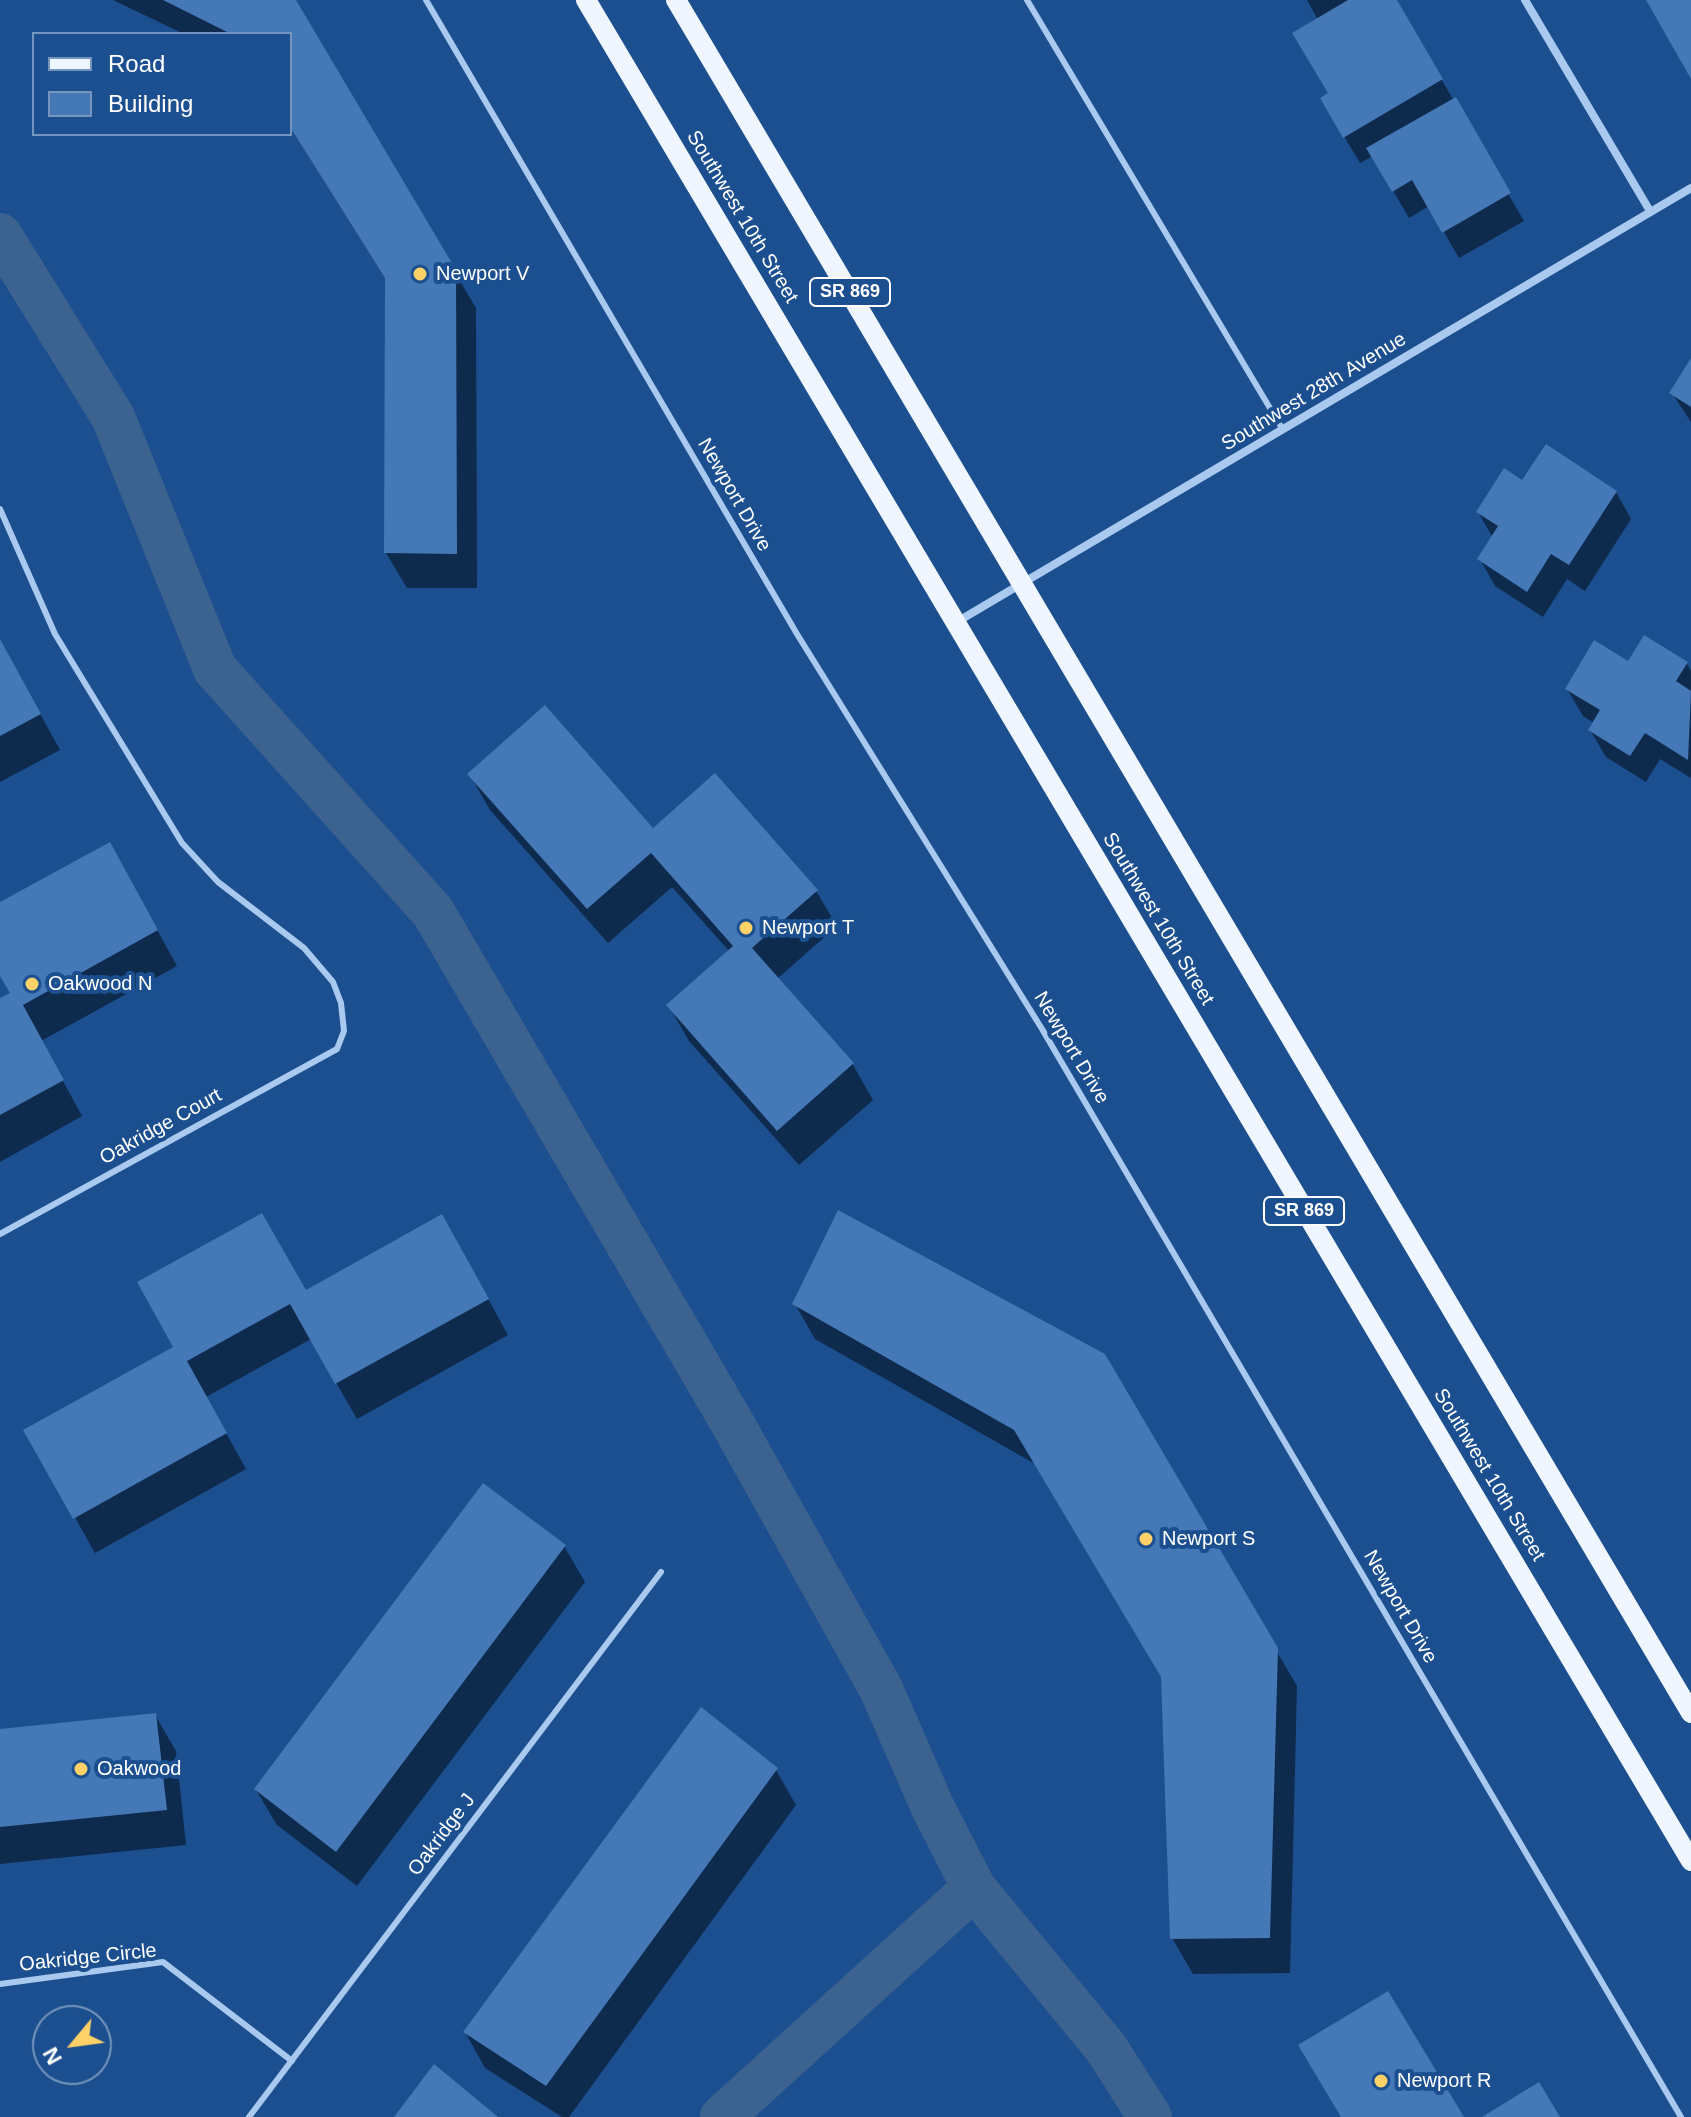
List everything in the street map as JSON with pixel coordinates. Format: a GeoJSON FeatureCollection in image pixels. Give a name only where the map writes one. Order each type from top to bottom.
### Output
{"type":"FeatureCollection","features":[{"type":"Feature","properties":{"kind":"main road","name":"Southwest 10th Street"},"geometry":{"type":"LineString","coordinates":[[586,0],[1691,1861]]}},
{"type":"Feature","properties":{"kind":"main road","name":"SR 869"},"geometry":{"type":"LineString","coordinates":[[676,0],[1691,1713]]}},
{"type":"Feature","properties":{"kind":"street"},"geometry":{"type":"LineString","coordinates":[[1525,0],[1650,211]]}},
{"type":"Feature","properties":{"kind":"street","name":"Southwest 28th Avenue"},"geometry":{"type":"LineString","coordinates":[[954,623],[1691,188]]}},
{"type":"Feature","properties":{"kind":"lane","name":"Newport Drive"},"geometry":{"type":"LineString","coordinates":[[426,0],[797,634],[1042,1029],[1681,2117]]}},
{"type":"Feature","properties":{"kind":"lane"},"geometry":{"type":"LineString","coordinates":[[1027,0],[1283,430]]}},
{"type":"Feature","properties":{"kind":"lane","name":"Oakridge Court"},"geometry":{"type":"LineString","coordinates":[[0,509],[55,634],[182,843],[218,882],[304,948],[333,982],[341,1003],[344,1031],[337,1049],[0,1234]]}},
{"type":"Feature","properties":{"kind":"lane","name":"Oakridge J"},"geometry":{"type":"LineString","coordinates":[[249,2117],[661,1572]]}},
{"type":"Feature","properties":{"kind":"lane","name":"Oakridge Circle"},"geometry":{"type":"LineString","coordinates":[[0,1984],[163,1962],[292,2061]]}},
{"type":"Feature","properties":{"kind":"building","name":"Newport V"},"geometry":{"type":"Polygon","coordinates":[[[163,0],[296,0],[456,270],[457,554],[384,553],[385,278],[292,130],[292,32],[227,32],[163,0]]]}},
{"type":"Feature","properties":{"kind":"building"},"geometry":{"type":"Polygon","coordinates":[[[1348,0],[1397,0],[1443,79],[1343,138],[1320,98],[1328,93],[1292,33],[1348,0]]]}},
{"type":"Feature","properties":{"kind":"building"},"geometry":{"type":"Polygon","coordinates":[[[1646,0],[1691,0],[1691,79],[1646,0]]]}},
{"type":"Feature","properties":{"kind":"building"},"geometry":{"type":"Polygon","coordinates":[[[1456,97],[1511,193],[1442,233],[1412,180],[1392,192],[1366,148],[1456,97]]]}},
{"type":"Feature","properties":{"kind":"building"},"geometry":{"type":"Polygon","coordinates":[[[1691,358],[1691,407],[1669,393],[1691,358]]]}},
{"type":"Feature","properties":{"kind":"building"},"geometry":{"type":"Polygon","coordinates":[[[1546,444],[1617,491],[1569,565],[1551,554],[1527,592],[1477,559],[1498,526],[1476,512],[1504,468],[1522,480],[1546,444]]]}},
{"type":"Feature","properties":{"kind":"building"},"geometry":{"type":"Polygon","coordinates":[[[1644,635],[1688,662],[1676,681],[1691,691],[1688,760],[1645,733],[1630,756],[1588,730],[1600,710],[1565,689],[1594,640],[1628,661],[1644,635]]]}},
{"type":"Feature","properties":{"kind":"building"},"geometry":{"type":"Polygon","coordinates":[[[0,639],[41,714],[0,736],[0,639]]]}},
{"type":"Feature","properties":{"kind":"building","name":"Newport T"},"geometry":{"type":"Polygon","coordinates":[[[545,705],[653,828],[715,773],[818,890],[752,948],[854,1063],[777,1131],[666,1005],[733,946],[651,853],[587,909],[467,774],[545,705]]]}},
{"type":"Feature","properties":{"kind":"building","name":"Oakwood N"},"geometry":{"type":"Polygon","coordinates":[[[110,842],[158,930],[23,1005],[64,1080],[0,1115],[0,998],[10,993],[0,976],[0,902],[110,842]]]}},
{"type":"Feature","properties":{"kind":"building","name":"Newport S"},"geometry":{"type":"Polygon","coordinates":[[[838,1210],[1105,1354],[1278,1648],[1270,1938],[1170,1939],[1161,1677],[1014,1430],[792,1304],[838,1210]]]}},
{"type":"Feature","properties":{"kind":"building"},"geometry":{"type":"Polygon","coordinates":[[[262,1213],[306,1290],[442,1214],[489,1299],[335,1384],[290,1304],[187,1361],[227,1433],[73,1519],[23,1430],[173,1347],[137,1282],[262,1213]]]}},
{"type":"Feature","properties":{"kind":"building"},"geometry":{"type":"Polygon","coordinates":[[[483,1483],[566,1545],[336,1852],[254,1789],[483,1483]]]}},
{"type":"Feature","properties":{"kind":"building"},"geometry":{"type":"Polygon","coordinates":[[[701,1707],[778,1768],[546,2086],[463,2032],[701,1707]]]}},
{"type":"Feature","properties":{"kind":"building","name":"Oakwood"},"geometry":{"type":"Polygon","coordinates":[[[156,1713],[167,1810],[0,1827],[0,1729],[156,1713]]]}},
{"type":"Feature","properties":{"kind":"building","name":"Newport R"},"geometry":{"type":"Polygon","coordinates":[[[1388,1991],[1464,2117],[1341,2117],[1298,2045],[1388,1991]]]}},
{"type":"Feature","properties":{"kind":"building"},"geometry":{"type":"Polygon","coordinates":[[[434,2064],[498,2117],[394,2117],[434,2064]]]}},
{"type":"Feature","properties":{"kind":"building","name":"Newport R"},"geometry":{"type":"Polygon","coordinates":[[[1539,2082],[1560,2117],[1482,2117],[1539,2082]]]}},
{"type":"Feature","properties":{"kind":"waterway"},"geometry":{"type":"LineString","coordinates":[[0,235],[113,417],[215,669],[433,912],[730,1419],[881,1689],[933,1808],[974,1888],[722,2117]]}},
{"type":"Feature","properties":{"kind":"waterway"},"geometry":{"type":"LineString","coordinates":[[974,1888],[1106,2048],[1150,2117]]}},
{"type":"Feature","properties":{"kind":"place","name":"Newport V"},"geometry":{"type":"Point","coordinates":[420,274]}},
{"type":"Feature","properties":{"kind":"place","name":"Newport T"},"geometry":{"type":"Point","coordinates":[746,928]}},
{"type":"Feature","properties":{"kind":"place","name":"Oakwood N"},"geometry":{"type":"Point","coordinates":[32,984]}},
{"type":"Feature","properties":{"kind":"place","name":"Newport S"},"geometry":{"type":"Point","coordinates":[1146,1539]}},
{"type":"Feature","properties":{"kind":"place","name":"Oakwood"},"geometry":{"type":"Point","coordinates":[81,1769]}},
{"type":"Feature","properties":{"kind":"place","name":"Newport R"},"geometry":{"type":"Point","coordinates":[1381,2081]}}]}
